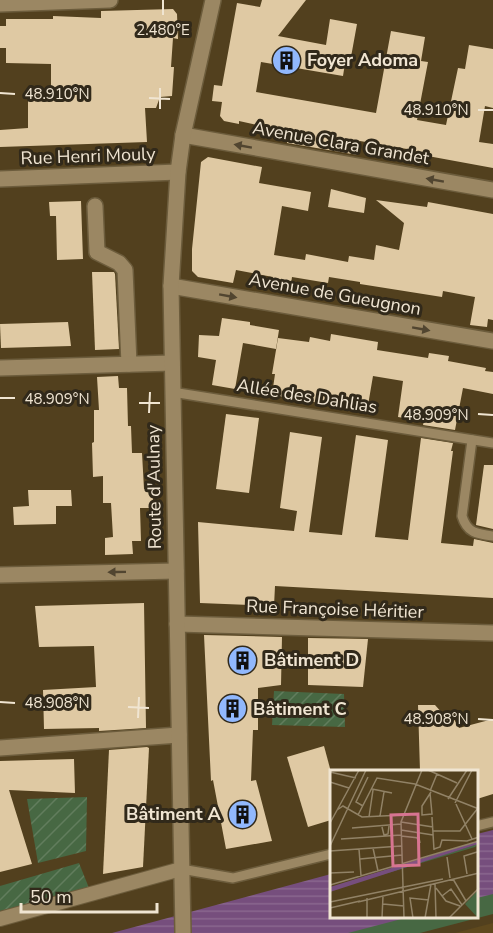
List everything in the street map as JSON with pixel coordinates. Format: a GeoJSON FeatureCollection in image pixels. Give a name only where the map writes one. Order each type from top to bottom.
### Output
{"type":"FeatureCollection","features":[{"type":"Feature","properties":{"kind":"street"},"geometry":{"type":"LineString","coordinates":[[0,4],[110,0]]}},
{"type":"Feature","properties":{"kind":"street"},"geometry":{"type":"LineString","coordinates":[[206,0],[213,0]]}},
{"type":"Feature","properties":{"kind":"street","name":"Route d'Aulnay"},"geometry":{"type":"LineString","coordinates":[[183,933],[171,286],[178,172],[183,135],[213,0]]}},
{"type":"Feature","properties":{"kind":"street","name":"Avenue Clara Grandet"},"geometry":{"type":"LineString","coordinates":[[183,135],[493,190]]}},
{"type":"Feature","properties":{"kind":"street","name":"Rue Henri Mouly"},"geometry":{"type":"LineString","coordinates":[[0,178],[178,172]]}},
{"type":"Feature","properties":{"kind":"street"},"geometry":{"type":"LineString","coordinates":[[95,206],[97,252],[123,266],[125,270],[129,364]]}},
{"type":"Feature","properties":{"kind":"street","name":"Avenue de Gueugnon"},"geometry":{"type":"LineString","coordinates":[[171,286],[493,341]]}},
{"type":"Feature","properties":{"kind":"street"},"geometry":{"type":"LineString","coordinates":[[0,368],[172,363]]}},
{"type":"Feature","properties":{"kind":"street"},"geometry":{"type":"LineString","coordinates":[[0,575],[176,571]]}},
{"type":"Feature","properties":{"kind":"street","name":"Rue Françoise Héritier"},"geometry":{"type":"LineString","coordinates":[[177,624],[493,633]]}},
{"type":"Feature","properties":{"kind":"street"},"geometry":{"type":"LineString","coordinates":[[0,748],[179,735]]}},
{"type":"Feature","properties":{"kind":"street"},"geometry":{"type":"LineString","coordinates":[[0,919],[181,869]]}},
{"type":"Feature","properties":{"kind":"lane","name":"Allée des Dahlias"},"geometry":{"type":"LineString","coordinates":[[172,392],[493,443]]}},
{"type":"Feature","properties":{"kind":"lane"},"geometry":{"type":"LineString","coordinates":[[472,440],[462,516],[466,527],[474,533],[493,536]]}},
{"type":"Feature","properties":{"kind":"lane"},"geometry":{"type":"LineString","coordinates":[[478,826],[493,822]]}},
{"type":"Feature","properties":{"kind":"lane"},"geometry":{"type":"LineString","coordinates":[[181,869],[232,878],[330,854]]}},
{"type":"Feature","properties":{"kind":"shaded area"},"geometry":{"type":"Polygon","coordinates":[[[493,830],[493,894],[478,898],[478,834],[493,830]]]}},
{"type":"Feature","properties":{"kind":"shaded area"},"geometry":{"type":"Polygon","coordinates":[[[330,874],[330,918],[405,918],[348,933],[112,933],[330,874]]]}},
{"type":"Feature","properties":{"kind":"shaded area"},"geometry":{"type":"Polygon","coordinates":[[[493,923],[493,933],[455,933],[493,923]]]}},
{"type":"Feature","properties":{"kind":"green space"},"geometry":{"type":"Polygon","coordinates":[[[274,691],[344,694],[345,727],[272,725],[274,691]]]}},
{"type":"Feature","properties":{"kind":"green space"},"geometry":{"type":"Polygon","coordinates":[[[87,797],[86,851],[38,863],[27,799],[87,797]]]}},
{"type":"Feature","properties":{"kind":"green space"},"geometry":{"type":"Polygon","coordinates":[[[79,863],[89,888],[0,911],[0,886],[79,863]]]}},
{"type":"Feature","properties":{"kind":"green space"},"geometry":{"type":"Polygon","coordinates":[[[493,893],[493,914],[478,918],[478,897],[493,893]]]}},
{"type":"Feature","properties":{"kind":"green space"},"geometry":{"type":"Polygon","coordinates":[[[400,918],[478,918],[420,933],[343,933],[400,918]]]}},
{"type":"Feature","properties":{"kind":"building"},"geometry":{"type":"Polygon","coordinates":[[[262,0],[306,0],[278,36],[326,45],[330,19],[357,24],[351,57],[346,57],[343,76],[261,62],[256,92],[376,113],[391,31],[425,37],[421,61],[428,62],[417,120],[446,125],[458,68],[465,69],[469,45],[493,49],[493,108],[485,106],[479,142],[493,144],[493,168],[360,141],[358,155],[287,143],[289,132],[239,121],[239,124],[224,121],[220,116],[222,102],[212,101],[214,85],[222,86],[237,3],[260,7],[262,0]]]}},
{"type":"Feature","properties":{"kind":"building"},"geometry":{"type":"Polygon","coordinates":[[[173,9],[177,14],[178,39],[173,38],[172,96],[160,97],[156,108],[145,108],[147,142],[0,147],[0,130],[28,128],[28,94],[51,95],[51,64],[6,63],[6,48],[0,48],[0,26],[6,26],[6,19],[53,19],[53,16],[101,18],[101,11],[173,9]]]}},
{"type":"Feature","properties":{"kind":"building"},"geometry":{"type":"Polygon","coordinates":[[[208,157],[262,167],[259,183],[311,192],[308,211],[282,206],[274,255],[305,260],[306,254],[348,262],[349,256],[374,260],[376,245],[399,250],[404,223],[376,200],[427,207],[428,202],[493,214],[493,320],[488,319],[487,327],[470,325],[475,297],[443,291],[442,297],[329,277],[328,283],[292,277],[291,284],[272,280],[273,277],[236,270],[233,283],[198,277],[192,271],[192,249],[201,162],[208,157]]]}},
{"type":"Feature","properties":{"kind":"building"},"geometry":{"type":"Polygon","coordinates":[[[331,189],[366,198],[364,213],[328,207],[331,189]]]}},
{"type":"Feature","properties":{"kind":"building"},"geometry":{"type":"Polygon","coordinates":[[[81,201],[83,259],[57,260],[56,216],[50,216],[49,202],[81,201]]]}},
{"type":"Feature","properties":{"kind":"building"},"geometry":{"type":"Polygon","coordinates":[[[92,272],[114,272],[115,274],[119,349],[95,350],[92,272]]]}},
{"type":"Feature","properties":{"kind":"building"},"geometry":{"type":"Polygon","coordinates":[[[222,318],[250,322],[250,325],[279,330],[276,349],[243,343],[235,389],[212,385],[216,360],[198,357],[199,335],[219,336],[222,318]]]}},
{"type":"Feature","properties":{"kind":"building"},"geometry":{"type":"Polygon","coordinates":[[[68,322],[71,346],[1,348],[0,324],[68,322]]]}},
{"type":"Feature","properties":{"kind":"building"},"geometry":{"type":"Polygon","coordinates":[[[331,334],[378,342],[377,350],[428,358],[429,353],[449,356],[448,361],[486,368],[485,371],[493,372],[493,394],[463,388],[455,430],[423,425],[424,421],[398,417],[403,381],[373,376],[367,411],[272,395],[275,374],[272,374],[278,338],[309,342],[310,337],[330,341],[331,334]]]}},
{"type":"Feature","properties":{"kind":"building"},"geometry":{"type":"Polygon","coordinates":[[[118,376],[119,388],[127,388],[128,426],[131,426],[132,453],[142,453],[144,489],[153,488],[153,508],[140,508],[141,541],[132,541],[133,554],[105,555],[105,538],[113,537],[111,503],[103,503],[103,476],[93,477],[94,410],[99,410],[97,377],[118,376]]]}},
{"type":"Feature","properties":{"kind":"building"},"geometry":{"type":"Polygon","coordinates":[[[226,414],[259,418],[249,493],[216,489],[226,414]]]}},
{"type":"Feature","properties":{"kind":"building"},"geometry":{"type":"Polygon","coordinates":[[[290,432],[322,437],[309,532],[342,535],[356,435],[388,440],[375,537],[408,540],[421,438],[453,443],[441,543],[473,546],[474,539],[493,543],[493,598],[275,586],[274,606],[200,603],[198,522],[294,531],[297,511],[280,508],[290,432]]]}},
{"type":"Feature","properties":{"kind":"building"},"geometry":{"type":"Polygon","coordinates":[[[484,465],[493,465],[493,529],[476,525],[484,465]]]}},
{"type":"Feature","properties":{"kind":"building"},"geometry":{"type":"Polygon","coordinates":[[[28,490],[71,490],[72,506],[56,506],[56,524],[14,525],[13,507],[29,506],[28,490]]]}},
{"type":"Feature","properties":{"kind":"building"},"geometry":{"type":"Polygon","coordinates":[[[144,603],[146,728],[99,731],[99,728],[44,729],[43,690],[96,687],[94,646],[39,647],[35,606],[144,603]]]}},
{"type":"Feature","properties":{"kind":"building"},"geometry":{"type":"Polygon","coordinates":[[[204,635],[282,637],[281,685],[258,688],[258,730],[253,730],[251,781],[256,780],[272,841],[226,849],[213,780],[211,781],[204,635]]]}},
{"type":"Feature","properties":{"kind":"building"},"geometry":{"type":"Polygon","coordinates":[[[308,638],[368,639],[363,687],[308,685],[308,638]]]}},
{"type":"Feature","properties":{"kind":"building"},"geometry":{"type":"Polygon","coordinates":[[[418,705],[435,705],[443,714],[451,714],[459,728],[493,719],[493,794],[478,799],[478,770],[420,770],[418,705]]]}},
{"type":"Feature","properties":{"kind":"building"},"geometry":{"type":"Polygon","coordinates":[[[324,746],[330,770],[330,820],[308,827],[287,757],[324,746]]]}},
{"type":"Feature","properties":{"kind":"building"},"geometry":{"type":"Polygon","coordinates":[[[149,748],[143,867],[103,874],[109,750],[149,748]]]}},
{"type":"Feature","properties":{"kind":"building"},"geometry":{"type":"Polygon","coordinates":[[[74,759],[75,793],[9,790],[32,864],[0,872],[0,761],[74,759]]]}},
{"type":"Feature","properties":{"kind":"place","name":"Foyer Adoma"},"geometry":{"type":"Point","coordinates":[286,60]}},
{"type":"Feature","properties":{"kind":"place","name":"Bâtiment D"},"geometry":{"type":"Point","coordinates":[243,660]}},
{"type":"Feature","properties":{"kind":"place","name":"Bâtiment C"},"geometry":{"type":"Point","coordinates":[232,709]}},
{"type":"Feature","properties":{"kind":"place","name":"Bâtiment A"},"geometry":{"type":"Point","coordinates":[242,814]}}]}
